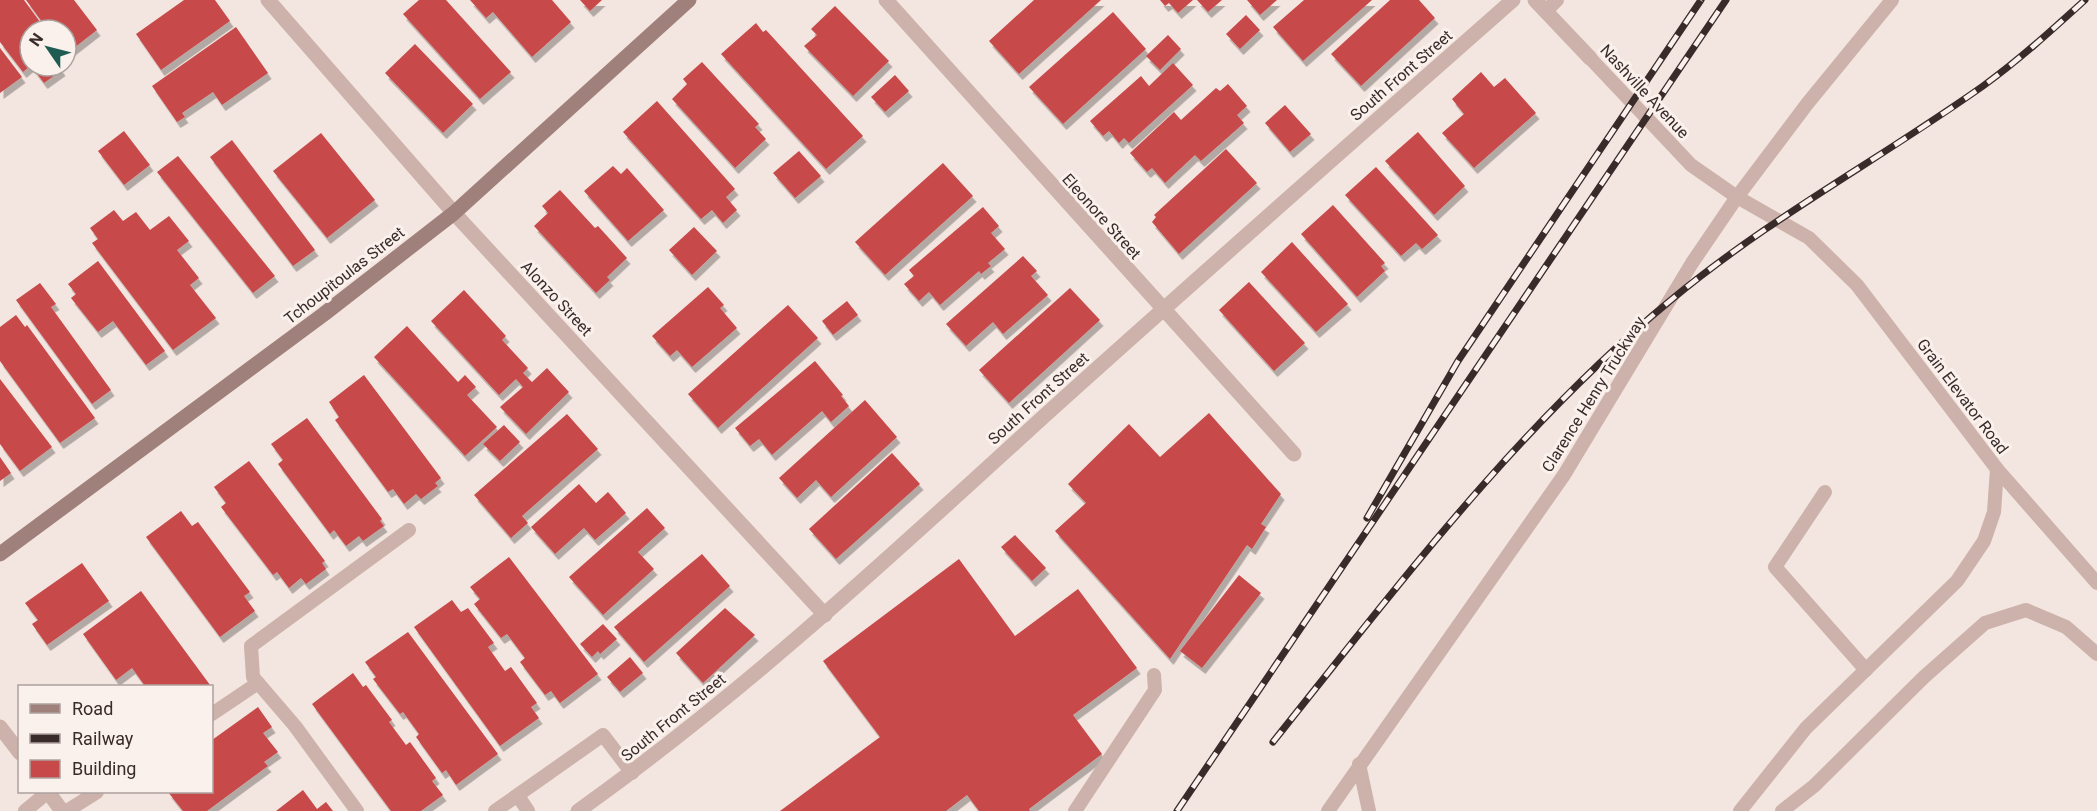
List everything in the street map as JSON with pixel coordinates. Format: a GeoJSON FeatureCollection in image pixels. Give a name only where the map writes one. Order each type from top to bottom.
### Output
{"type":"FeatureCollection","features":[{"type":"Feature","properties":{"kind":"street","name":"Alonzo Street"},"geometry":{"type":"LineString","coordinates":[[268,0],[454,213],[825,615]]}},
{"type":"Feature","properties":{"kind":"street","name":"Tchoupitoulas Street"},"geometry":{"type":"LineString","coordinates":[[0,554],[324,314],[454,213],[689,0]]}},
{"type":"Feature","properties":{"kind":"street","name":"Eleonore Street"},"geometry":{"type":"LineString","coordinates":[[886,0],[1162,310],[1294,454]]}},
{"type":"Feature","properties":{"kind":"street","name":"South Front Street"},"geometry":{"type":"LineString","coordinates":[[578,811],[632,773],[825,615],[1162,310],[1513,0]]}},
{"type":"Feature","properties":{"kind":"street","name":"Nashville Avenue"},"geometry":{"type":"LineString","coordinates":[[1540,5],[1590,58]]}},
{"type":"Feature","properties":{"kind":"street"},"geometry":{"type":"LineString","coordinates":[[0,727],[18,750]]}},
{"type":"Feature","properties":{"kind":"street"},"geometry":{"type":"LineString","coordinates":[[49,793],[62,811]]}},
{"type":"Feature","properties":{"kind":"lane"},"geometry":{"type":"LineString","coordinates":[[1540,5],[1557,0]]}},
{"type":"Feature","properties":{"kind":"lane","name":"Clarence Henry Truckway"},"geometry":{"type":"LineString","coordinates":[[1328,811],[1564,475],[1692,263],[1737,197],[1857,40],[1892,0]]}},
{"type":"Feature","properties":{"kind":"lane","name":"Nashville Avenue"},"geometry":{"type":"LineString","coordinates":[[1590,58],[1674,150],[1691,165],[1737,197]]}},
{"type":"Feature","properties":{"kind":"lane","name":"Grain Elevator Road"},"geometry":{"type":"LineString","coordinates":[[1737,197],[1809,238],[1857,285],[1997,469],[1994,512],[1984,541],[1957,581],[1806,728],[1740,811]]}},
{"type":"Feature","properties":{"kind":"lane"},"geometry":{"type":"LineString","coordinates":[[1997,469],[2097,583]]}},
{"type":"Feature","properties":{"kind":"lane"},"geometry":{"type":"LineString","coordinates":[[1825,492],[1775,567],[1866,670]]}},
{"type":"Feature","properties":{"kind":"lane"},"geometry":{"type":"LineString","coordinates":[[357,811],[295,726],[253,677],[251,646],[409,531]]}},
{"type":"Feature","properties":{"kind":"lane"},"geometry":{"type":"LineString","coordinates":[[1782,811],[1814,786],[1924,677],[1985,623],[2026,610],[2066,627],[2097,654]]}},
{"type":"Feature","properties":{"kind":"lane"},"geometry":{"type":"LineString","coordinates":[[1075,811],[1155,690],[1154,675]]}},
{"type":"Feature","properties":{"kind":"lane"},"geometry":{"type":"LineString","coordinates":[[213,713],[258,683]]}},
{"type":"Feature","properties":{"kind":"lane"},"geometry":{"type":"LineString","coordinates":[[495,811],[603,735],[632,773]]}},
{"type":"Feature","properties":{"kind":"lane"},"geometry":{"type":"LineString","coordinates":[[1359,764],[1369,811]]}},
{"type":"Feature","properties":{"kind":"lane"},"geometry":{"type":"LineString","coordinates":[[25,811],[47,793]]}},
{"type":"Feature","properties":{"kind":"lane"},"geometry":{"type":"LineString","coordinates":[[68,811],[95,793]]}},
{"type":"Feature","properties":{"kind":"lane"},"geometry":{"type":"LineString","coordinates":[[518,796],[528,811]]}},
{"type":"Feature","properties":{"kind":"building"},"geometry":{"type":"Polygon","coordinates":[[[0,0],[24,0],[37,18],[18,18],[18,65],[0,42],[0,0]]]}},
{"type":"Feature","properties":{"kind":"building"},"geometry":{"type":"Polygon","coordinates":[[[26,0],[74,0],[97,30],[78,45],[78,18],[39,18],[26,0]]]}},
{"type":"Feature","properties":{"kind":"building"},"geometry":{"type":"Polygon","coordinates":[[[184,0],[215,0],[230,21],[161,70],[136,34],[184,0]]]}},
{"type":"Feature","properties":{"kind":"building"},"geometry":{"type":"Polygon","coordinates":[[[419,0],[446,0],[511,72],[480,99],[403,14],[419,0]]]}},
{"type":"Feature","properties":{"kind":"building"},"geometry":{"type":"Polygon","coordinates":[[[470,0],[552,0],[571,22],[532,57],[493,12],[486,18],[470,0]]]}},
{"type":"Feature","properties":{"kind":"building"},"geometry":{"type":"Polygon","coordinates":[[[580,0],[602,0],[590,11],[580,0]]]}},
{"type":"Feature","properties":{"kind":"building"},"geometry":{"type":"Polygon","coordinates":[[[1034,0],[1101,0],[1019,74],[989,41],[1034,0]]]}},
{"type":"Feature","properties":{"kind":"building"},"geometry":{"type":"Polygon","coordinates":[[[1160,0],[1193,0],[1178,13],[1169,3],[1165,6],[1160,0]]]}},
{"type":"Feature","properties":{"kind":"building"},"geometry":{"type":"Polygon","coordinates":[[[1197,0],[1222,0],[1208,12],[1197,0]]]}},
{"type":"Feature","properties":{"kind":"building"},"geometry":{"type":"Polygon","coordinates":[[[1247,0],[1277,0],[1260,15],[1247,0]]]}},
{"type":"Feature","properties":{"kind":"building"},"geometry":{"type":"Polygon","coordinates":[[[1304,0],[1372,0],[1303,61],[1273,27],[1304,0]]]}},
{"type":"Feature","properties":{"kind":"building"},"geometry":{"type":"Polygon","coordinates":[[[1390,0],[1419,0],[1435,18],[1361,86],[1331,54],[1390,0]]]}},
{"type":"Feature","properties":{"kind":"building"},"geometry":{"type":"Polygon","coordinates":[[[835,6],[889,61],[853,96],[804,46],[817,35],[811,29],[835,6]]]}},
{"type":"Feature","properties":{"kind":"building"},"geometry":{"type":"Polygon","coordinates":[[[1113,12],[1146,49],[1063,124],[1029,87],[1113,12]]]}},
{"type":"Feature","properties":{"kind":"building"},"geometry":{"type":"Polygon","coordinates":[[[1246,15],[1260,30],[1240,49],[1226,34],[1246,15]]]}},
{"type":"Feature","properties":{"kind":"building"},"geometry":{"type":"Polygon","coordinates":[[[756,23],[763,32],[766,30],[863,136],[826,169],[721,54],[756,23]]]}},
{"type":"Feature","properties":{"kind":"building"},"geometry":{"type":"Polygon","coordinates":[[[236,27],[268,73],[222,105],[213,92],[182,113],[185,117],[177,122],[152,86],[236,27]]]}},
{"type":"Feature","properties":{"kind":"building"},"geometry":{"type":"Polygon","coordinates":[[[1168,35],[1181,49],[1160,70],[1146,56],[1168,35]]]}},
{"type":"Feature","properties":{"kind":"building"},"geometry":{"type":"Polygon","coordinates":[[[415,44],[473,104],[443,133],[385,73],[415,44]]]}},
{"type":"Feature","properties":{"kind":"building"},"geometry":{"type":"Polygon","coordinates":[[[0,48],[18,72],[18,78],[21,78],[0,93],[0,48]]]}},
{"type":"Feature","properties":{"kind":"building"},"geometry":{"type":"Polygon","coordinates":[[[702,62],[759,124],[755,127],[766,139],[735,168],[672,99],[687,84],[683,79],[702,62]]]}},
{"type":"Feature","properties":{"kind":"building"},"geometry":{"type":"Polygon","coordinates":[[[1173,63],[1193,85],[1129,143],[1124,138],[1119,143],[1109,131],[1103,136],[1090,121],[1141,76],[1149,86],[1173,63]]]}},
{"type":"Feature","properties":{"kind":"building"},"geometry":{"type":"Polygon","coordinates":[[[1481,72],[1494,87],[1505,78],[1536,113],[1474,168],[1442,133],[1464,114],[1452,99],[1481,72]]]}},
{"type":"Feature","properties":{"kind":"building"},"geometry":{"type":"Polygon","coordinates":[[[895,75],[909,91],[885,112],[871,97],[895,75]]]}},
{"type":"Feature","properties":{"kind":"building"},"geometry":{"type":"Polygon","coordinates":[[[40,78],[51,78],[44,83],[40,78]]]}},
{"type":"Feature","properties":{"kind":"building"},"geometry":{"type":"Polygon","coordinates":[[[1228,84],[1247,106],[1237,115],[1244,123],[1201,161],[1195,155],[1165,183],[1152,168],[1147,172],[1130,153],[1174,112],[1181,120],[1216,88],[1220,91],[1228,84]]]}},
{"type":"Feature","properties":{"kind":"building"},"geometry":{"type":"Polygon","coordinates":[[[657,101],[735,189],[726,197],[737,210],[723,223],[712,210],[701,219],[623,132],[657,101]]]}},
{"type":"Feature","properties":{"kind":"building"},"geometry":{"type":"Polygon","coordinates":[[[1285,105],[1311,134],[1290,152],[1265,123],[1285,105]]]}},
{"type":"Feature","properties":{"kind":"building"},"geometry":{"type":"Polygon","coordinates":[[[124,131],[150,165],[124,185],[98,151],[124,131]]]}},
{"type":"Feature","properties":{"kind":"building"},"geometry":{"type":"Polygon","coordinates":[[[1418,132],[1465,186],[1434,215],[1385,161],[1418,132]]]}},
{"type":"Feature","properties":{"kind":"building"},"geometry":{"type":"Polygon","coordinates":[[[321,133],[375,200],[327,238],[273,171],[321,133]]]}},
{"type":"Feature","properties":{"kind":"building"},"geometry":{"type":"Polygon","coordinates":[[[232,140],[315,250],[293,266],[210,157],[232,140]]]}},
{"type":"Feature","properties":{"kind":"building"},"geometry":{"type":"Polygon","coordinates":[[[1226,149],[1257,183],[1179,254],[1152,222],[1156,217],[1154,215],[1226,149]]]}},
{"type":"Feature","properties":{"kind":"building"},"geometry":{"type":"Polygon","coordinates":[[[799,151],[821,176],[795,198],[773,173],[799,151]]]}},
{"type":"Feature","properties":{"kind":"building"},"geometry":{"type":"Polygon","coordinates":[[[178,156],[275,276],[253,293],[157,172],[178,156]]]}},
{"type":"Feature","properties":{"kind":"building"},"geometry":{"type":"Polygon","coordinates":[[[943,163],[973,196],[885,275],[855,242],[943,163]]]}},
{"type":"Feature","properties":{"kind":"building"},"geometry":{"type":"Polygon","coordinates":[[[613,166],[621,174],[627,168],[664,210],[628,241],[584,191],[613,166]]]}},
{"type":"Feature","properties":{"kind":"building"},"geometry":{"type":"Polygon","coordinates":[[[1376,167],[1438,235],[1422,249],[1416,243],[1401,256],[1345,195],[1376,167]]]}},
{"type":"Feature","properties":{"kind":"building"},"geometry":{"type":"Polygon","coordinates":[[[560,190],[595,228],[598,226],[627,258],[607,277],[610,280],[596,293],[534,226],[548,213],[542,206],[560,190]]]}},
{"type":"Feature","properties":{"kind":"building"},"geometry":{"type":"Polygon","coordinates":[[[1333,205],[1385,263],[1381,266],[1385,271],[1357,297],[1301,234],[1333,205]]]}},
{"type":"Feature","properties":{"kind":"building"},"geometry":{"type":"Polygon","coordinates":[[[983,207],[999,226],[991,233],[1005,249],[988,263],[991,266],[981,274],[979,271],[940,305],[929,292],[919,301],[904,284],[914,276],[909,270],[983,207]]]}},
{"type":"Feature","properties":{"kind":"building"},"geometry":{"type":"Polygon","coordinates":[[[114,210],[123,221],[136,212],[150,230],[169,216],[189,241],[177,250],[199,278],[190,285],[216,318],[173,350],[92,243],[98,239],[90,228],[114,210]]]}},
{"type":"Feature","properties":{"kind":"building"},"geometry":{"type":"Polygon","coordinates":[[[694,227],[717,251],[692,275],[669,250],[694,227]]]}},
{"type":"Feature","properties":{"kind":"building"},"geometry":{"type":"Polygon","coordinates":[[[1292,242],[1348,304],[1316,332],[1261,272],[1292,242]]]}},
{"type":"Feature","properties":{"kind":"building"},"geometry":{"type":"Polygon","coordinates":[[[1023,256],[1037,271],[1031,276],[1048,295],[1003,334],[993,322],[966,346],[946,324],[1023,256]]]}},
{"type":"Feature","properties":{"kind":"building"},"geometry":{"type":"Polygon","coordinates":[[[98,261],[165,351],[146,365],[113,321],[98,332],[71,298],[76,294],[68,284],[98,261]]]}},
{"type":"Feature","properties":{"kind":"building"},"geometry":{"type":"Polygon","coordinates":[[[1249,282],[1305,343],[1274,371],[1219,310],[1249,282]]]}},
{"type":"Feature","properties":{"kind":"building"},"geometry":{"type":"Polygon","coordinates":[[[40,283],[56,304],[51,307],[111,390],[92,404],[16,300],[40,283]]]}},
{"type":"Feature","properties":{"kind":"building"},"geometry":{"type":"Polygon","coordinates":[[[708,287],[724,305],[720,308],[737,328],[692,367],[677,350],[670,356],[652,336],[708,287]]]}},
{"type":"Feature","properties":{"kind":"building"},"geometry":{"type":"Polygon","coordinates":[[[1070,288],[1100,320],[1009,403],[979,370],[1070,288]]]}},
{"type":"Feature","properties":{"kind":"building"},"geometry":{"type":"Polygon","coordinates":[[[464,290],[506,336],[502,340],[528,368],[523,373],[532,382],[547,368],[569,392],[526,434],[500,407],[523,387],[516,379],[499,395],[431,321],[464,290]]]}},
{"type":"Feature","properties":{"kind":"building"},"geometry":{"type":"Polygon","coordinates":[[[847,301],[858,315],[833,335],[822,321],[847,301]]]}},
{"type":"Feature","properties":{"kind":"building"},"geometry":{"type":"Polygon","coordinates":[[[788,305],[818,338],[718,428],[688,394],[788,305]]]}},
{"type":"Feature","properties":{"kind":"building"},"geometry":{"type":"Polygon","coordinates":[[[16,315],[25,327],[27,325],[95,418],[60,443],[0,361],[0,327],[16,315]]]}},
{"type":"Feature","properties":{"kind":"building"},"geometry":{"type":"Polygon","coordinates":[[[407,326],[458,382],[465,375],[476,387],[467,395],[497,427],[465,456],[374,357],[407,326]]]}},
{"type":"Feature","properties":{"kind":"building"},"geometry":{"type":"Polygon","coordinates":[[[815,361],[843,395],[841,396],[849,406],[831,422],[822,411],[772,455],[759,439],[750,446],[735,428],[815,361]]]}},
{"type":"Feature","properties":{"kind":"building"},"geometry":{"type":"Polygon","coordinates":[[[364,375],[441,478],[435,483],[438,486],[421,499],[416,494],[404,504],[393,489],[388,492],[335,420],[339,417],[329,402],[364,375]]]}},
{"type":"Feature","properties":{"kind":"building"},"geometry":{"type":"Polygon","coordinates":[[[0,379],[52,447],[20,471],[0,444],[0,379]]]}},
{"type":"Feature","properties":{"kind":"building"},"geometry":{"type":"Polygon","coordinates":[[[865,400],[897,437],[831,497],[816,480],[797,498],[779,478],[865,400]]]}},
{"type":"Feature","properties":{"kind":"building"},"geometry":{"type":"Polygon","coordinates":[[[1209,413],[1281,494],[1261,524],[1266,527],[1252,549],[1247,545],[1170,659],[1055,531],[1086,503],[1068,484],[1129,424],[1160,457],[1209,413]]]}},
{"type":"Feature","properties":{"kind":"building"},"geometry":{"type":"Polygon","coordinates":[[[567,414],[598,449],[522,516],[528,523],[511,538],[474,495],[567,414]]]}},
{"type":"Feature","properties":{"kind":"building"},"geometry":{"type":"Polygon","coordinates":[[[307,418],[382,519],[380,521],[384,526],[363,541],[359,536],[346,546],[334,530],[330,534],[278,464],[283,460],[271,444],[307,418]]]}},
{"type":"Feature","properties":{"kind":"building"},"geometry":{"type":"Polygon","coordinates":[[[504,425],[520,442],[500,461],[483,444],[504,425]]]}},
{"type":"Feature","properties":{"kind":"building"},"geometry":{"type":"Polygon","coordinates":[[[892,453],[920,484],[836,559],[809,529],[892,453]]]}},
{"type":"Feature","properties":{"kind":"building"},"geometry":{"type":"Polygon","coordinates":[[[0,457],[11,473],[0,481],[0,457]]]}},
{"type":"Feature","properties":{"kind":"building"},"geometry":{"type":"Polygon","coordinates":[[[249,461],[325,561],[322,563],[326,569],[306,584],[301,578],[289,588],[277,572],[273,575],[221,507],[226,503],[214,487],[249,461]]]}},
{"type":"Feature","properties":{"kind":"building"},"geometry":{"type":"Polygon","coordinates":[[[579,484],[596,503],[608,492],[626,513],[595,540],[584,528],[555,554],[531,527],[579,484]]]}},
{"type":"Feature","properties":{"kind":"building"},"geometry":{"type":"Polygon","coordinates":[[[647,508],[665,528],[638,552],[654,569],[603,615],[569,577],[647,508]]]}},
{"type":"Feature","properties":{"kind":"building"},"geometry":{"type":"Polygon","coordinates":[[[181,511],[192,526],[198,522],[250,592],[244,596],[255,611],[220,637],[146,537],[181,511]]]}},
{"type":"Feature","properties":{"kind":"building"},"geometry":{"type":"Polygon","coordinates":[[[1015,535],[1046,568],[1032,581],[1001,547],[1015,535]]]}},
{"type":"Feature","properties":{"kind":"building"},"geometry":{"type":"Polygon","coordinates":[[[702,554],[730,586],[644,662],[614,627],[702,554]]]}},
{"type":"Feature","properties":{"kind":"building"},"geometry":{"type":"Polygon","coordinates":[[[509,557],[598,674],[560,703],[551,691],[545,695],[520,662],[525,658],[507,634],[501,638],[474,604],[480,599],[470,587],[509,557]]]}},
{"type":"Feature","properties":{"kind":"building"},"geometry":{"type":"Polygon","coordinates":[[[959,559],[1015,636],[1078,589],[1137,668],[1073,715],[1102,754],[1029,809],[1030,811],[979,811],[967,795],[946,811],[780,811],[880,737],[823,661],[959,559]]]}},
{"type":"Feature","properties":{"kind":"building"},"geometry":{"type":"Polygon","coordinates":[[[82,563],[109,601],[47,645],[32,624],[38,620],[25,603],[82,563]]]}},
{"type":"Feature","properties":{"kind":"building"},"geometry":{"type":"Polygon","coordinates":[[[1239,575],[1261,593],[1202,668],[1180,651],[1239,575]]]}},
{"type":"Feature","properties":{"kind":"building"},"geometry":{"type":"Polygon","coordinates":[[[141,591],[210,685],[144,685],[132,668],[116,680],[83,634],[141,591]]]}},
{"type":"Feature","properties":{"kind":"building"},"geometry":{"type":"Polygon","coordinates":[[[452,600],[461,612],[468,608],[494,643],[488,647],[505,671],[511,667],[537,703],[531,707],[539,718],[500,746],[414,627],[452,600]]]}},
{"type":"Feature","properties":{"kind":"building"},"geometry":{"type":"Polygon","coordinates":[[[725,608],[755,635],[703,683],[676,653],[725,608]]]}},
{"type":"Feature","properties":{"kind":"building"},"geometry":{"type":"Polygon","coordinates":[[[603,624],[617,639],[600,654],[598,651],[592,657],[580,644],[603,624]]]}},
{"type":"Feature","properties":{"kind":"building"},"geometry":{"type":"Polygon","coordinates":[[[408,632],[498,754],[456,785],[446,770],[442,773],[416,737],[419,734],[403,712],[400,714],[373,679],[376,677],[365,662],[408,632]]]}},
{"type":"Feature","properties":{"kind":"building"},"geometry":{"type":"Polygon","coordinates":[[[630,657],[643,673],[620,692],[607,677],[630,657]]]}},
{"type":"Feature","properties":{"kind":"building"},"geometry":{"type":"Polygon","coordinates":[[[353,673],[363,687],[366,685],[392,720],[389,722],[406,745],[410,742],[436,778],[432,781],[443,795],[421,811],[391,811],[312,704],[353,673]]]}},
{"type":"Feature","properties":{"kind":"building"},"geometry":{"type":"Polygon","coordinates":[[[258,707],[272,727],[263,733],[278,752],[264,762],[268,766],[207,811],[183,811],[169,793],[213,793],[213,739],[258,707]]]}},
{"type":"Feature","properties":{"kind":"building"},"geometry":{"type":"Polygon","coordinates":[[[303,790],[317,809],[326,802],[333,811],[276,811],[303,790]]]}},
{"type":"Feature","properties":{"kind":"railway"},"geometry":{"type":"LineString","coordinates":[[1367,518],[1458,361],[1701,0]]}},
{"type":"Feature","properties":{"kind":"railway"},"geometry":{"type":"LineString","coordinates":[[1177,811],[1726,0]]}},
{"type":"Feature","properties":{"kind":"railway"},"geometry":{"type":"LineString","coordinates":[[1273,742],[1461,511],[1510,455],[1615,349],[1671,300],[1746,243],[1983,86],[2048,34],[2085,0]]}}]}
